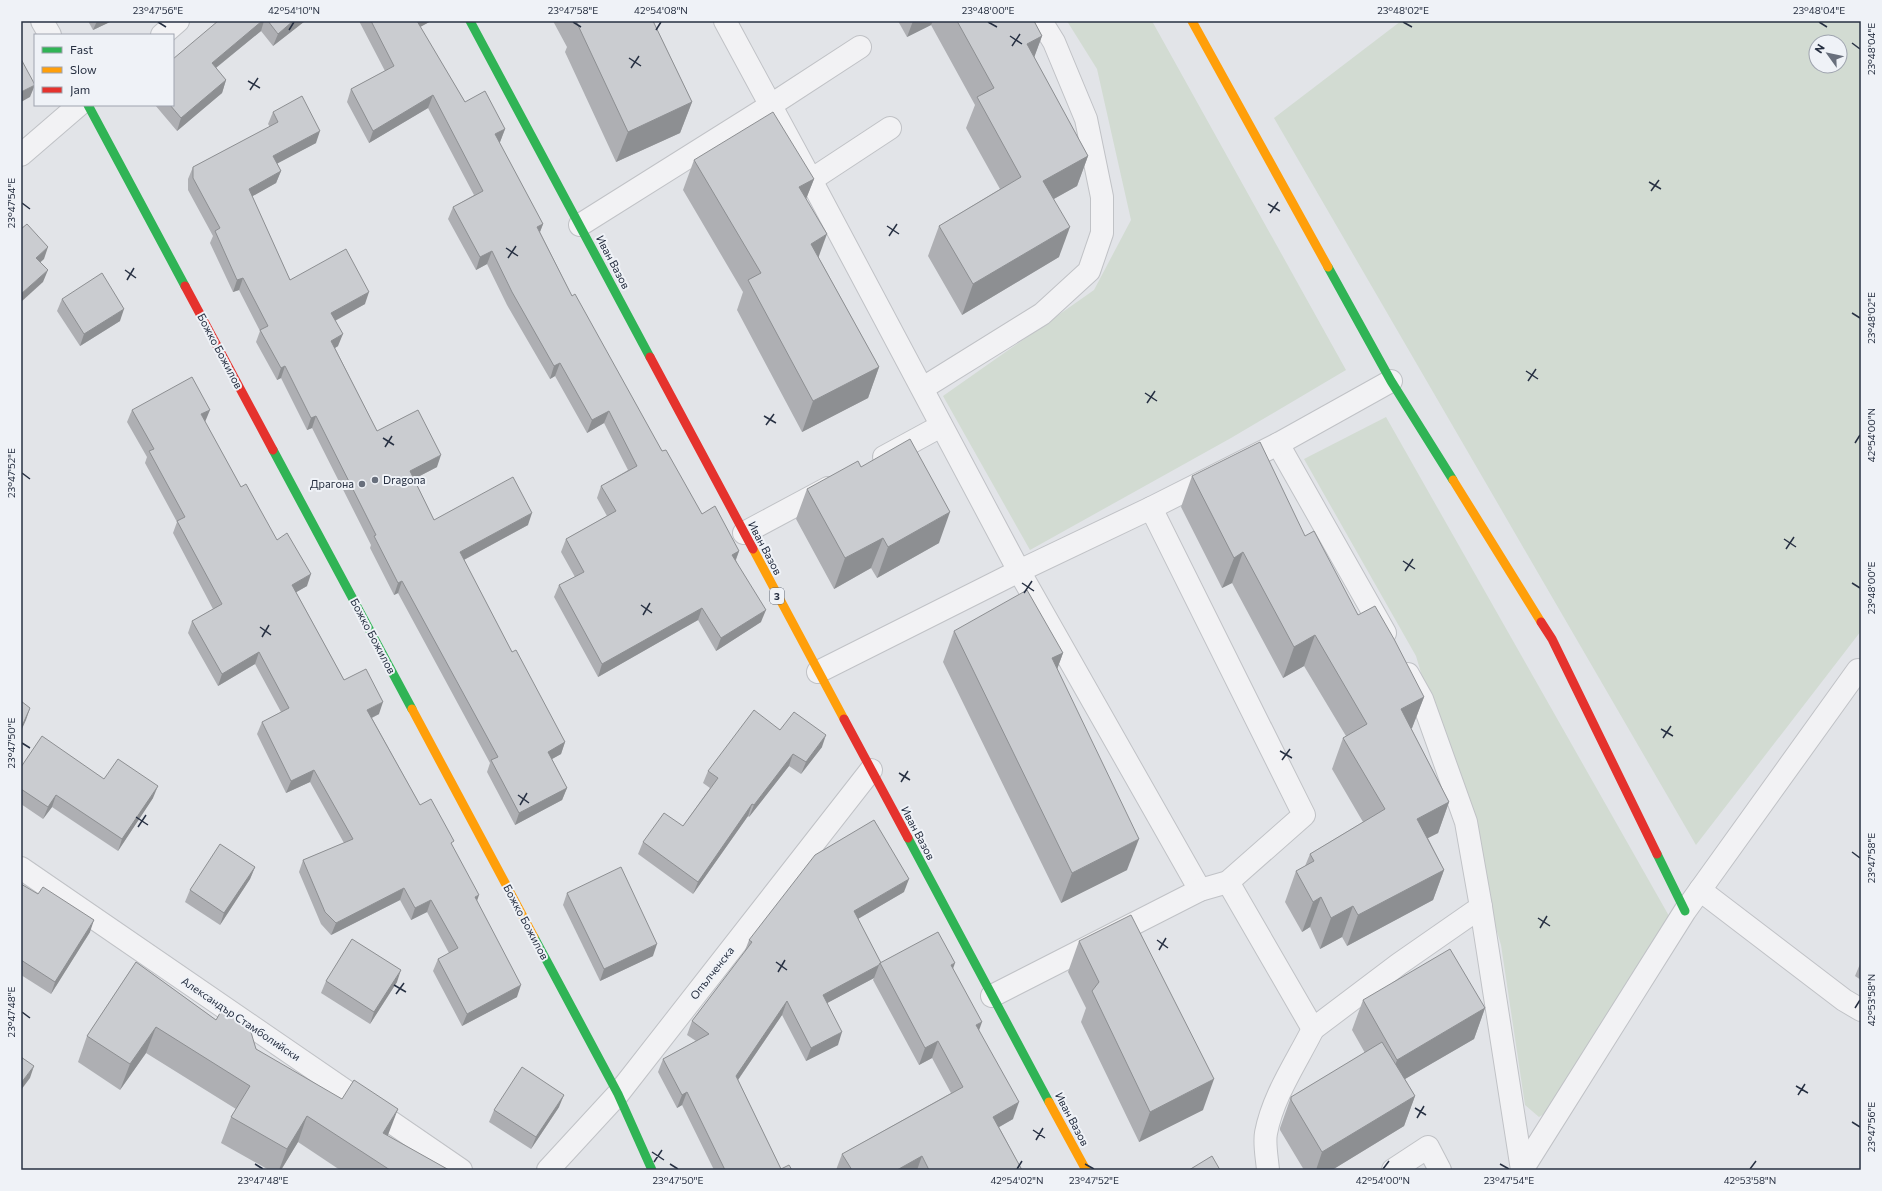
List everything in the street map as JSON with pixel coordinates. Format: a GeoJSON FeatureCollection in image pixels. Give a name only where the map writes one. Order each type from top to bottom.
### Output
{"type":"FeatureCollection","features":[{"type":"Feature","properties":{"kind":"street"},"geometry":{"type":"LineString","coordinates":[[42,21],[49,34]]}},
{"type":"Feature","properties":{"kind":"street"},"geometry":{"type":"LineString","coordinates":[[163,34],[178,21]]}},
{"type":"Feature","properties":{"kind":"street","name":"Иван Вазов"},"geometry":{"type":"LineString","coordinates":[[470,21],[1086,1170]]}},
{"type":"Feature","properties":{"kind":"street"},"geometry":{"type":"LineString","coordinates":[[725,21],[812,180],[1019,571],[1200,890]]}},
{"type":"Feature","properties":{"kind":"street"},"geometry":{"type":"LineString","coordinates":[[923,388],[1042,314],[1089,271],[1102,233],[1102,197],[1086,119],[1054,42],[1041,21]]}},
{"type":"Feature","properties":{"kind":"street"},"geometry":{"type":"LineString","coordinates":[[1192,21],[1391,381],[1552,639],[1684,910]]}},
{"type":"Feature","properties":{"kind":"street"},"geometry":{"type":"LineString","coordinates":[[580,225],[860,47]]}},
{"type":"Feature","properties":{"kind":"street"},"geometry":{"type":"LineString","coordinates":[[21,155],[78,106]]}},
{"type":"Feature","properties":{"kind":"street","name":"Божко Божилов"},"geometry":{"type":"LineString","coordinates":[[89,106],[618,1094],[652,1170]]}},
{"type":"Feature","properties":{"kind":"street"},"geometry":{"type":"LineString","coordinates":[[812,180],[890,128]]}},
{"type":"Feature","properties":{"kind":"street"},"geometry":{"type":"LineString","coordinates":[[818,672],[1019,571],[1151,508],[1278,444],[1391,381]]}},
{"type":"Feature","properties":{"kind":"street"},"geometry":{"type":"LineString","coordinates":[[866,467],[941,426]]}},
{"type":"Feature","properties":{"kind":"street"},"geometry":{"type":"LineString","coordinates":[[1278,444],[1422,699],[1466,822],[1481,907],[1522,1170]]}},
{"type":"Feature","properties":{"kind":"street"},"geometry":{"type":"LineString","coordinates":[[744,533],[846,478]]}},
{"type":"Feature","properties":{"kind":"street"},"geometry":{"type":"LineString","coordinates":[[992,996],[1200,890],[1228,882],[1304,815],[1151,508]]}},
{"type":"Feature","properties":{"kind":"street"},"geometry":{"type":"LineString","coordinates":[[1522,1170],[1684,910],[1700,890],[1858,670]]}},
{"type":"Feature","properties":{"kind":"street","name":"Опълченска"},"geometry":{"type":"LineString","coordinates":[[548,1170],[618,1094],[871,770]]}},
{"type":"Feature","properties":{"kind":"street","name":"Александър Стамболийски"},"geometry":{"type":"LineString","coordinates":[[21,868],[461,1170]]}},
{"type":"Feature","properties":{"kind":"street"},"geometry":{"type":"LineString","coordinates":[[1228,882],[1313,1029]]}},
{"type":"Feature","properties":{"kind":"street"},"geometry":{"type":"LineString","coordinates":[[1700,890],[1844,1000],[1861,1010]]}},
{"type":"Feature","properties":{"kind":"street"},"geometry":{"type":"LineString","coordinates":[[1268,1170],[1266,1134],[1278,1094],[1295,1065],[1313,1029],[1399,964],[1481,907]]}},
{"type":"Feature","properties":{"kind":"street"},"geometry":{"type":"LineString","coordinates":[[1393,1170],[1428,1147],[1440,1170]]}},
{"type":"Feature","properties":{"kind":"shaded area"},"geometry":{"type":"Polygon","coordinates":[[[1067,21],[1152,21],[1346,370],[1231,438],[1030,550],[943,396],[1094,290],[1131,220],[1097,69],[1067,21]]]}},
{"type":"Feature","properties":{"kind":"shaded area"},"geometry":{"type":"Polygon","coordinates":[[[1401,21],[1861,21],[1861,631],[1696,845],[1274,118],[1401,21]]]}},
{"type":"Feature","properties":{"kind":"shaded area"},"geometry":{"type":"Polygon","coordinates":[[[1386,417],[1673,923],[1549,1111],[1539,1117],[1525,1105],[1501,945],[1416,656],[1304,459],[1386,417]]]}},
{"type":"Feature","properties":{"kind":"building"},"geometry":{"type":"Polygon","coordinates":[[[218,21],[262,21],[212,63],[226,80],[181,118],[171,106],[174,106],[174,58],[218,21]]]}},
{"type":"Feature","properties":{"kind":"building"},"geometry":{"type":"Polygon","coordinates":[[[268,21],[293,21],[278,34],[268,21]]]}},
{"type":"Feature","properties":{"kind":"building"},"geometry":{"type":"Polygon","coordinates":[[[371,21],[417,21],[465,102],[485,91],[505,129],[495,134],[543,224],[537,227],[572,296],[575,294],[662,451],[666,450],[702,514],[715,506],[739,551],[732,555],[766,610],[721,638],[702,608],[602,664],[559,585],[584,572],[566,539],[616,511],[601,486],[637,466],[609,411],[592,420],[560,363],[554,366],[512,292],[492,251],[480,257],[453,207],[483,191],[433,95],[373,131],[351,89],[394,66],[371,21]]]}},
{"type":"Feature","properties":{"kind":"building"},"geometry":{"type":"Polygon","coordinates":[[[576,21],[653,21],[692,102],[628,132],[576,21]]]}},
{"type":"Feature","properties":{"kind":"building"},"geometry":{"type":"Polygon","coordinates":[[[957,21],[1034,21],[1042,36],[1027,44],[1088,156],[1043,181],[1070,227],[973,284],[939,226],[1021,177],[977,97],[994,88],[957,21]]]}},
{"type":"Feature","properties":{"kind":"building"},"geometry":{"type":"Polygon","coordinates":[[[21,59],[34,86],[21,92],[21,59]]]}},
{"type":"Feature","properties":{"kind":"building"},"geometry":{"type":"Polygon","coordinates":[[[302,96],[320,131],[273,156],[281,171],[249,189],[290,280],[346,249],[369,292],[331,313],[343,334],[331,341],[377,431],[418,410],[441,455],[410,471],[434,520],[513,477],[532,513],[460,552],[512,652],[516,650],[565,742],[548,752],[567,788],[519,813],[491,760],[498,757],[402,581],[398,583],[374,536],[376,535],[316,416],[311,418],[285,366],[281,368],[260,330],[268,326],[243,278],[237,280],[215,231],[220,228],[193,178],[193,167],[278,122],[273,112],[302,96]]]}},
{"type":"Feature","properties":{"kind":"building"},"geometry":{"type":"Polygon","coordinates":[[[773,112],[814,179],[799,187],[827,234],[811,244],[879,367],[813,401],[748,280],[761,273],[694,160],[773,112]]]}},
{"type":"Feature","properties":{"kind":"building"},"geometry":{"type":"Polygon","coordinates":[[[27,224],[48,247],[36,258],[48,270],[21,294],[21,229],[27,224]]]}},
{"type":"Feature","properties":{"kind":"building"},"geometry":{"type":"Polygon","coordinates":[[[102,273],[124,309],[84,334],[62,299],[102,273]]]}},
{"type":"Feature","properties":{"kind":"building"},"geometry":{"type":"Polygon","coordinates":[[[192,377],[210,410],[201,414],[241,487],[246,484],[277,540],[287,533],[311,574],[292,585],[344,680],[366,669],[383,702],[367,710],[420,805],[431,799],[454,841],[451,843],[479,895],[475,897],[521,985],[467,1014],[438,959],[458,948],[431,900],[415,908],[404,888],[336,923],[325,912],[303,860],[353,839],[314,770],[291,781],[262,722],[289,708],[259,652],[222,674],[192,621],[222,604],[177,521],[185,517],[149,451],[154,449],[132,410],[192,377]]]}},
{"type":"Feature","properties":{"kind":"building"},"geometry":{"type":"Polygon","coordinates":[[[910,439],[950,512],[888,547],[883,538],[845,558],[807,489],[858,461],[861,467],[910,439]]]}},
{"type":"Feature","properties":{"kind":"building"},"geometry":{"type":"Polygon","coordinates":[[[1260,442],[1305,536],[1314,531],[1358,615],[1375,606],[1394,639],[1424,697],[1401,709],[1449,802],[1417,819],[1444,870],[1358,915],[1353,906],[1331,918],[1321,897],[1313,902],[1296,871],[1314,861],[1310,854],[1385,809],[1343,738],[1367,724],[1315,635],[1294,647],[1243,552],[1234,558],[1192,476],[1260,442]]]}},
{"type":"Feature","properties":{"kind":"building"},"geometry":{"type":"Polygon","coordinates":[[[1027,590],[1063,653],[1052,658],[1139,839],[1072,873],[954,631],[1027,590]]]}},
{"type":"Feature","properties":{"kind":"building"},"geometry":{"type":"Polygon","coordinates":[[[21,701],[30,708],[23,724],[21,725],[21,701]]]}},
{"type":"Feature","properties":{"kind":"building"},"geometry":{"type":"Polygon","coordinates":[[[754,710],[780,730],[794,712],[826,735],[806,762],[793,754],[754,805],[752,804],[698,882],[643,842],[664,813],[683,826],[718,778],[708,771],[754,710]]]}},
{"type":"Feature","properties":{"kind":"building"},"geometry":{"type":"Polygon","coordinates":[[[42,736],[104,779],[118,759],[158,786],[122,839],[56,795],[48,807],[21,789],[21,767],[42,736]]]}},
{"type":"Feature","properties":{"kind":"building"},"geometry":{"type":"Polygon","coordinates":[[[874,820],[909,879],[854,911],[881,963],[823,995],[842,1032],[811,1048],[787,1001],[736,1076],[781,1169],[789,1165],[792,1170],[725,1170],[687,1092],[682,1095],[663,1059],[709,1034],[692,1021],[752,942],[749,940],[815,855],[874,820]]]}},
{"type":"Feature","properties":{"kind":"building"},"geometry":{"type":"Polygon","coordinates":[[[220,844],[255,867],[224,913],[190,890],[220,844]]]}},
{"type":"Feature","properties":{"kind":"building"},"geometry":{"type":"Polygon","coordinates":[[[621,867],[657,944],[604,969],[567,893],[621,867]]]}},
{"type":"Feature","properties":{"kind":"building"},"geometry":{"type":"Polygon","coordinates":[[[21,884],[38,894],[43,887],[94,920],[55,982],[21,960],[21,884]]]}},
{"type":"Feature","properties":{"kind":"building"},"geometry":{"type":"Polygon","coordinates":[[[1131,915],[1214,1079],[1150,1112],[1092,991],[1099,982],[1079,941],[1131,915]]]}},
{"type":"Feature","properties":{"kind":"building"},"geometry":{"type":"Polygon","coordinates":[[[938,932],[955,963],[951,965],[982,1022],[976,1025],[1019,1102],[993,1117],[1022,1170],[929,1170],[922,1156],[897,1170],[852,1170],[842,1154],[963,1087],[938,1041],[925,1048],[880,963],[938,932]]]}},
{"type":"Feature","properties":{"kind":"building"},"geometry":{"type":"Polygon","coordinates":[[[352,939],[401,970],[374,1012],[326,981],[352,939]]]}},
{"type":"Feature","properties":{"kind":"building"},"geometry":{"type":"Polygon","coordinates":[[[1450,949],[1485,1008],[1397,1060],[1363,1000],[1450,949]]]}},
{"type":"Feature","properties":{"kind":"building"},"geometry":{"type":"Polygon","coordinates":[[[136,962],[216,1020],[223,1008],[250,1029],[256,1049],[342,1099],[354,1080],[398,1109],[383,1133],[449,1170],[390,1170],[307,1116],[287,1149],[231,1117],[250,1086],[156,1027],[130,1064],[87,1036],[136,962]]]}},
{"type":"Feature","properties":{"kind":"building"},"geometry":{"type":"Polygon","coordinates":[[[1382,1042],[1415,1096],[1322,1152],[1291,1100],[1291,1097],[1382,1042]]]}},
{"type":"Feature","properties":{"kind":"building"},"geometry":{"type":"Polygon","coordinates":[[[21,1057],[34,1066],[21,1083],[21,1057]]]}},
{"type":"Feature","properties":{"kind":"building"},"geometry":{"type":"Polygon","coordinates":[[[522,1067],[564,1095],[536,1137],[494,1110],[522,1067]]]}},
{"type":"Feature","properties":{"kind":"building"},"geometry":{"type":"Polygon","coordinates":[[[1212,1156],[1220,1170],[1189,1170],[1212,1156]]]}},
{"type":"Feature","properties":{"kind":"traffic: fast"},"geometry":{"type":"LineString","coordinates":[[470,21],[650,357]]}},
{"type":"Feature","properties":{"kind":"traffic: fast"},"geometry":{"type":"LineString","coordinates":[[89,106],[185,286]]}},
{"type":"Feature","properties":{"kind":"traffic: fast"},"geometry":{"type":"LineString","coordinates":[[1328,267],[1391,381],[1453,480]]}},
{"type":"Feature","properties":{"kind":"traffic: fast"},"geometry":{"type":"LineString","coordinates":[[273,450],[412,709]]}},
{"type":"Feature","properties":{"kind":"traffic: fast"},"geometry":{"type":"LineString","coordinates":[[908,838],[1049,1102]]}},
{"type":"Feature","properties":{"kind":"traffic: fast"},"geometry":{"type":"LineString","coordinates":[[1657,854],[1685,911]]}},
{"type":"Feature","properties":{"kind":"traffic: fast"},"geometry":{"type":"LineString","coordinates":[[534,937],[618,1094],[652,1170]]}},
{"type":"Feature","properties":{"kind":"traffic: slow"},"geometry":{"type":"LineString","coordinates":[[1192,21],[1328,267]]}},
{"type":"Feature","properties":{"kind":"traffic: slow"},"geometry":{"type":"LineString","coordinates":[[1453,480],[1541,622]]}},
{"type":"Feature","properties":{"kind":"traffic: slow"},"geometry":{"type":"LineString","coordinates":[[753,549],[844,719]]}},
{"type":"Feature","properties":{"kind":"traffic: slow"},"geometry":{"type":"LineString","coordinates":[[412,709],[534,937]]}},
{"type":"Feature","properties":{"kind":"traffic: slow"},"geometry":{"type":"LineString","coordinates":[[1049,1102],[1086,1170]]}},
{"type":"Feature","properties":{"kind":"traffic: jam"},"geometry":{"type":"LineString","coordinates":[[185,286],[273,450]]}},
{"type":"Feature","properties":{"kind":"traffic: jam"},"geometry":{"type":"LineString","coordinates":[[650,357],[753,549]]}},
{"type":"Feature","properties":{"kind":"traffic: jam"},"geometry":{"type":"LineString","coordinates":[[1541,622],[1552,639],[1657,854]]}},
{"type":"Feature","properties":{"kind":"traffic: jam"},"geometry":{"type":"LineString","coordinates":[[844,719],[908,838]]}},
{"type":"Feature","properties":{"kind":"place","name":"Dragona"},"geometry":{"type":"Point","coordinates":[375,480]}},
{"type":"Feature","properties":{"kind":"place","name":"Драгона"},"geometry":{"type":"Point","coordinates":[362,484]}}]}
